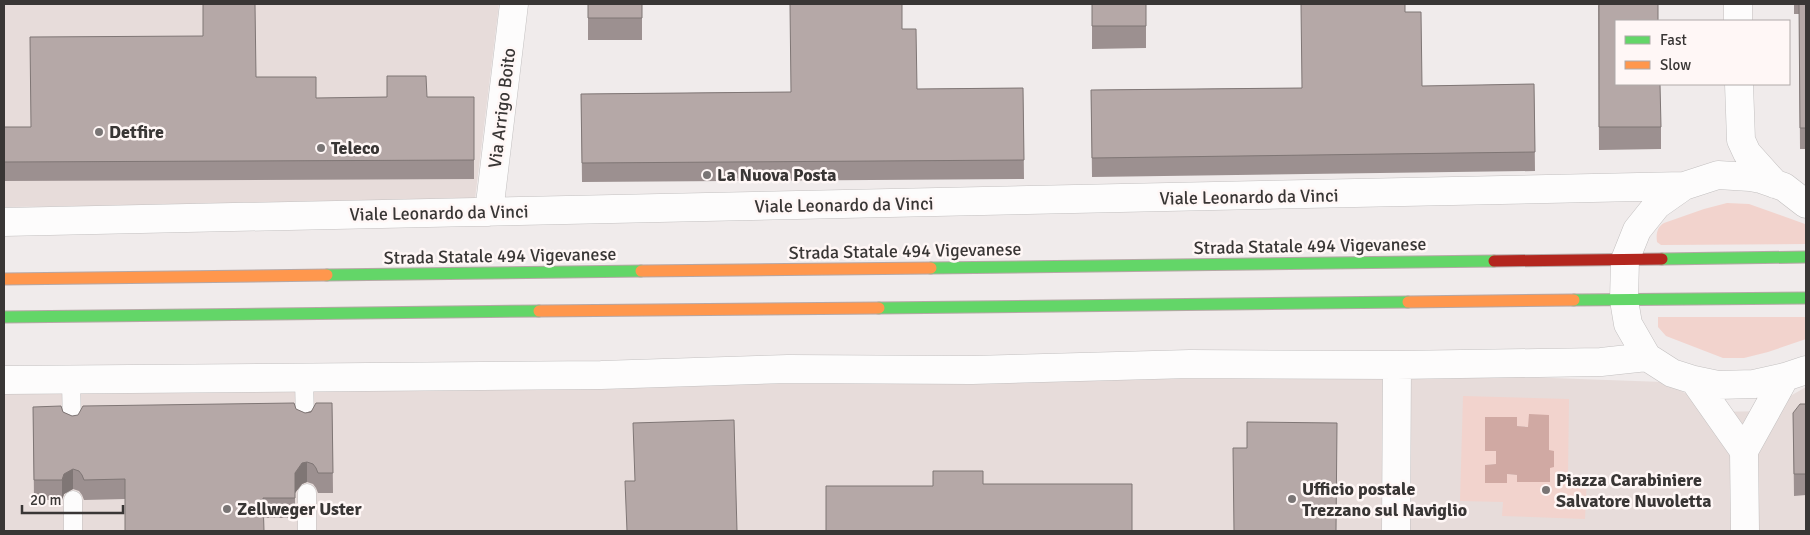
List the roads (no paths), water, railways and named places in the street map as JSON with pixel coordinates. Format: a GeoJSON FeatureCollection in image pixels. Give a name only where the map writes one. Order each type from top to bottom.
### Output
{"type":"FeatureCollection","features":[{"type":"Feature","properties":{"kind":"main road","name":"Strada Statale 494 Vigevanese"},"geometry":{"type":"LineString","coordinates":[[4,279],[1806,257]]}},
{"type":"Feature","properties":{"kind":"main road"},"geometry":{"type":"LineString","coordinates":[[4,317],[1806,298]]}},
{"type":"Feature","properties":{"kind":"street","name":"Via Arrigo Boito"},"geometry":{"type":"LineString","coordinates":[[489,212],[514,4]]}},
{"type":"Feature","properties":{"kind":"street"},"geometry":{"type":"LineString","coordinates":[[1738,4],[1738,20]]}},
{"type":"Feature","properties":{"kind":"street"},"geometry":{"type":"LineString","coordinates":[[1739,85],[1740,140],[1747,153],[1775,184]]}},
{"type":"Feature","properties":{"kind":"street"},"geometry":{"type":"LineString","coordinates":[[1718,175],[1740,140]]}},
{"type":"Feature","properties":{"kind":"street"},"geometry":{"type":"LineString","coordinates":[[1796,374],[1754,384],[1718,385],[1672,373],[1647,357],[1628,324],[1624,300],[1625,260],[1636,230],[1657,205],[1684,186],[1718,175],[1761,179],[1784,187],[1805,202]]}},
{"type":"Feature","properties":{"kind":"street","name":"Viale Leonardo da Vinci"},"geometry":{"type":"LineString","coordinates":[[4,222],[1684,186]]}},
{"type":"Feature","properties":{"kind":"street"},"geometry":{"type":"LineString","coordinates":[[4,380],[601,376],[788,370],[981,370],[1190,364],[1396,365],[1601,362],[1647,357]]}},
{"type":"Feature","properties":{"kind":"street"},"geometry":{"type":"LineString","coordinates":[[1396,365],[1396,531]]}},
{"type":"Feature","properties":{"kind":"street"},"geometry":{"type":"LineString","coordinates":[[1744,451],[1796,374]]}},
{"type":"Feature","properties":{"kind":"street"},"geometry":{"type":"LineString","coordinates":[[1694,380],[1744,451],[1745,531]]}},
{"type":"Feature","properties":{"kind":"lane"},"geometry":{"type":"LineString","coordinates":[[304,378],[306,423]]}},
{"type":"Feature","properties":{"kind":"lane"},"geometry":{"type":"LineString","coordinates":[[71,381],[72,426]]}},
{"type":"Feature","properties":{"kind":"lane"},"geometry":{"type":"LineString","coordinates":[[307,493],[307,531]]}},
{"type":"Feature","properties":{"kind":"lane"},"geometry":{"type":"LineString","coordinates":[[72,500],[73,531]]}},
{"type":"Feature","properties":{"kind":"place","name":"Detfire"},"geometry":{"type":"Point","coordinates":[99,132]}},
{"type":"Feature","properties":{"kind":"place","name":"Teleco"},"geometry":{"type":"Point","coordinates":[321,148]}},
{"type":"Feature","properties":{"kind":"place","name":"La Nuova Posta"},"geometry":{"type":"Point","coordinates":[707,175]}},
{"type":"Feature","properties":{"kind":"place","name":"Piazza Carabiniere Salvatore Nuvoletta"},"geometry":{"type":"Point","coordinates":[1546,490]}},
{"type":"Feature","properties":{"kind":"place","name":"Ufficio postale Trezzano sul Naviglio"},"geometry":{"type":"Point","coordinates":[1292,499]}},
{"type":"Feature","properties":{"kind":"place","name":"Zellweger Uster"},"geometry":{"type":"Point","coordinates":[227,509]}}]}
